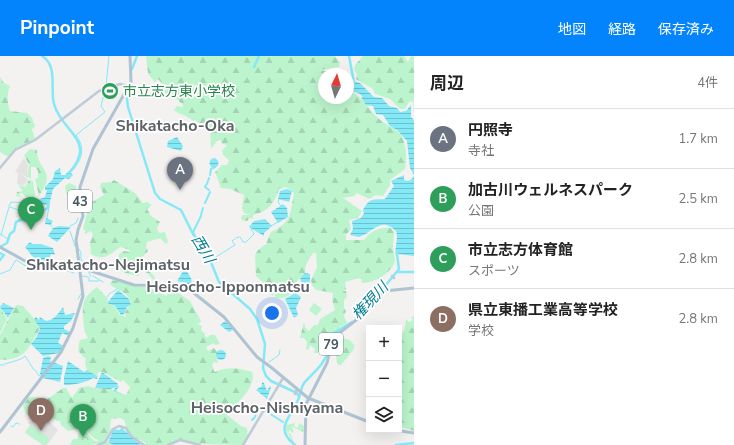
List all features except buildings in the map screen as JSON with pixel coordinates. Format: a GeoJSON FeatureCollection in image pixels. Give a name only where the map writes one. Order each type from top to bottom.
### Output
{"type":"FeatureCollection","features":[{"type":"Feature","properties":{"kind":"main road","name":"43"},"geometry":{"type":"LineString","coordinates":[[0,432],[68,342],[83,298],[76,238],[84,216],[80,187],[94,147],[129,86],[131,79],[130,56]]}},
{"type":"Feature","properties":{"kind":"main road"},"geometry":{"type":"LineString","coordinates":[[0,168],[16,149],[34,140],[98,91],[121,84],[129,86]]}},
{"type":"Feature","properties":{"kind":"main road"},"geometry":{"type":"LineString","coordinates":[[0,247],[34,266],[64,266],[80,268],[131,284],[185,286],[224,317],[254,354],[284,378],[297,392],[308,398],[366,421]]}},
{"type":"Feature","properties":{"kind":"main road","name":"79"},"geometry":{"type":"LineString","coordinates":[[305,445],[305,406],[328,363],[331,342],[335,335],[358,319],[384,291],[414,288]]}},
{"type":"Feature","properties":{"kind":"main road"},"geometry":{"type":"LineString","coordinates":[[243,445],[284,378]]}},
{"type":"Feature","properties":{"kind":"main road"},"geometry":{"type":"LineString","coordinates":[[98,445],[105,442],[113,429],[119,426],[126,428],[131,436],[144,445]]}},
{"type":"Feature","properties":{"kind":"main road"},"geometry":{"type":"LineString","coordinates":[[402,431],[414,433]]}},
{"type":"Feature","properties":{"kind":"main road"},"geometry":{"type":"LineString","coordinates":[[168,445],[180,440],[200,445]]}},
{"type":"Feature","properties":{"kind":"shaded area"},"geometry":{"type":"Polygon","coordinates":[[[24,158],[28,165],[27,177],[22,175],[28,179],[24,186],[17,184],[18,173],[15,172],[24,158]]]}},
{"type":"Feature","properties":{"kind":"shaded area"},"geometry":{"type":"Polygon","coordinates":[[[46,419],[58,430],[47,445],[43,445],[25,433],[30,425],[28,422],[46,419]]]}},
{"type":"Feature","properties":{"kind":"green space"},"geometry":{"type":"Polygon","coordinates":[[[146,56],[335,56],[340,63],[339,67],[318,68],[318,104],[354,104],[354,94],[360,98],[380,120],[398,132],[403,138],[406,153],[405,169],[390,180],[390,185],[383,196],[376,195],[369,199],[357,193],[354,196],[343,198],[362,211],[358,218],[349,220],[351,229],[346,235],[346,240],[364,240],[369,234],[376,230],[391,228],[394,232],[393,247],[395,261],[390,270],[377,279],[367,283],[362,283],[361,279],[358,278],[345,282],[346,289],[343,291],[346,291],[347,297],[344,300],[344,308],[346,311],[344,316],[347,323],[340,327],[339,330],[343,338],[350,340],[354,345],[354,349],[341,365],[338,365],[332,340],[327,338],[318,353],[314,353],[315,349],[310,345],[309,349],[306,350],[307,342],[304,338],[300,338],[304,322],[305,327],[309,331],[314,325],[318,325],[320,319],[335,310],[332,299],[333,293],[316,290],[312,285],[311,280],[317,267],[316,253],[313,253],[308,260],[305,268],[305,274],[297,281],[292,292],[287,297],[276,298],[274,293],[273,296],[268,293],[270,289],[256,276],[255,255],[258,250],[266,244],[271,232],[283,225],[289,217],[294,193],[286,187],[279,189],[273,203],[267,209],[253,215],[253,219],[250,218],[247,221],[241,220],[242,215],[250,215],[244,213],[242,208],[244,195],[230,189],[221,188],[215,172],[222,165],[227,165],[229,160],[223,155],[222,151],[227,145],[222,144],[221,140],[217,141],[211,149],[210,130],[204,123],[198,123],[195,120],[193,121],[174,110],[177,106],[183,107],[183,105],[173,95],[163,93],[161,90],[165,86],[158,79],[155,82],[148,74],[146,56]]]}},
{"type":"Feature","properties":{"kind":"green space"},"geometry":{"type":"Polygon","coordinates":[[[363,56],[404,56],[408,62],[411,56],[414,57],[414,113],[413,101],[409,102],[405,109],[400,109],[390,99],[375,94],[373,89],[356,79],[357,74],[354,70],[355,65],[363,56]]]}},
{"type":"Feature","properties":{"kind":"green space"},"geometry":{"type":"Polygon","coordinates":[[[0,77],[4,83],[10,86],[8,91],[8,105],[10,111],[27,113],[32,118],[35,126],[32,129],[35,139],[17,148],[8,157],[0,152],[0,77]]]}},
{"type":"Feature","properties":{"kind":"green space"},"geometry":{"type":"Polygon","coordinates":[[[30,149],[37,150],[40,163],[47,175],[47,181],[39,196],[35,179],[38,178],[38,171],[35,167],[31,167],[31,179],[27,177],[29,165],[24,155],[30,149]]]}},
{"type":"Feature","properties":{"kind":"green space"},"geometry":{"type":"Polygon","coordinates":[[[29,180],[33,181],[35,195],[34,199],[26,197],[22,193],[19,194],[21,197],[16,196],[17,192],[23,191],[18,185],[25,187],[29,180]]]}},
{"type":"Feature","properties":{"kind":"green space"},"geometry":{"type":"Polygon","coordinates":[[[114,180],[135,193],[143,203],[147,202],[152,205],[147,209],[152,216],[160,222],[157,229],[159,233],[165,232],[168,242],[166,244],[160,238],[147,242],[146,247],[148,251],[140,259],[143,266],[154,276],[157,284],[142,269],[138,276],[128,274],[118,268],[120,267],[118,263],[119,254],[124,251],[129,252],[130,250],[120,247],[103,257],[91,254],[90,243],[93,234],[91,231],[85,234],[85,230],[83,229],[88,209],[92,202],[104,195],[100,187],[101,183],[111,182],[114,180]]]}},
{"type":"Feature","properties":{"kind":"green space"},"geometry":{"type":"Polygon","coordinates":[[[69,183],[76,186],[76,196],[69,196],[66,193],[65,186],[69,183]]]}},
{"type":"Feature","properties":{"kind":"green space"},"geometry":{"type":"Polygon","coordinates":[[[112,280],[141,287],[156,286],[159,293],[167,296],[167,287],[173,286],[173,292],[177,292],[190,301],[201,321],[198,324],[202,326],[201,330],[205,336],[207,338],[210,335],[215,335],[220,344],[215,345],[214,343],[206,347],[208,351],[214,348],[218,353],[216,356],[218,363],[214,362],[212,365],[214,371],[233,368],[252,372],[253,378],[249,389],[227,415],[241,426],[247,428],[248,438],[242,445],[196,444],[181,439],[167,445],[145,445],[146,443],[132,436],[127,429],[124,420],[120,418],[111,419],[111,429],[105,440],[112,445],[96,445],[98,440],[83,428],[68,431],[61,425],[60,421],[52,418],[49,419],[26,414],[23,405],[29,397],[49,398],[63,388],[66,388],[72,398],[79,388],[88,386],[98,389],[108,388],[126,395],[130,387],[123,380],[121,382],[103,372],[98,372],[97,375],[91,374],[85,365],[86,359],[78,349],[80,340],[88,338],[84,328],[84,303],[89,294],[97,287],[108,299],[107,303],[114,306],[120,315],[126,317],[125,312],[131,304],[130,300],[126,294],[110,284],[112,280]]]}},
{"type":"Feature","properties":{"kind":"green space"},"geometry":{"type":"Polygon","coordinates":[[[314,303],[322,309],[316,316],[309,310],[314,303]]]}},
{"type":"Feature","properties":{"kind":"green space"},"geometry":{"type":"Polygon","coordinates":[[[16,305],[23,306],[31,314],[39,330],[28,348],[20,356],[0,360],[0,335],[16,305]]]}},
{"type":"Feature","properties":{"kind":"green space"},"geometry":{"type":"Polygon","coordinates":[[[0,307],[7,319],[0,333],[0,307]]]}},
{"type":"Feature","properties":{"kind":"green space"},"geometry":{"type":"Polygon","coordinates":[[[414,315],[414,431],[402,427],[402,331],[404,332],[406,319],[409,322],[413,320],[411,318],[414,315]]]}},
{"type":"Feature","properties":{"kind":"green space"},"geometry":{"type":"Polygon","coordinates":[[[295,423],[294,426],[297,428],[300,423],[305,427],[303,432],[291,426],[294,431],[292,433],[290,430],[288,433],[291,434],[294,444],[286,430],[286,425],[295,423]]]}},
{"type":"Feature","properties":{"kind":"green space"},"geometry":{"type":"Polygon","coordinates":[[[31,425],[50,439],[46,445],[43,445],[25,432],[31,425]]]}},
{"type":"Feature","properties":{"kind":"green space"},"geometry":{"type":"Polygon","coordinates":[[[81,428],[86,431],[93,440],[102,443],[92,445],[70,445],[73,439],[77,439],[81,428]]]}},
{"type":"Feature","properties":{"kind":"water"},"geometry":{"type":"Polygon","coordinates":[[[354,82],[360,83],[374,97],[382,98],[389,106],[397,108],[400,112],[406,111],[411,105],[411,117],[414,120],[414,175],[410,168],[407,141],[397,130],[390,126],[383,115],[376,114],[373,106],[366,105],[360,94],[354,92],[354,82]]]}},
{"type":"Feature","properties":{"kind":"water"},"geometry":{"type":"Polygon","coordinates":[[[177,137],[183,146],[181,151],[167,147],[168,141],[177,137]]]}},
{"type":"Feature","properties":{"kind":"water"},"geometry":{"type":"Polygon","coordinates":[[[214,158],[219,163],[214,168],[209,163],[214,158]]]}},
{"type":"Feature","properties":{"kind":"water"},"geometry":{"type":"Polygon","coordinates":[[[60,168],[61,175],[65,175],[69,171],[73,175],[69,179],[65,178],[53,189],[49,206],[39,203],[36,201],[45,197],[47,190],[45,190],[45,187],[53,179],[55,171],[60,168]]]}},
{"type":"Feature","properties":{"kind":"water"},"geometry":{"type":"Polygon","coordinates":[[[404,175],[404,180],[408,181],[412,179],[414,175],[414,256],[398,254],[396,256],[396,231],[386,225],[377,226],[359,237],[350,235],[353,229],[352,221],[361,218],[364,213],[363,210],[365,206],[370,201],[375,199],[385,199],[394,186],[391,181],[404,175]]]}},
{"type":"Feature","properties":{"kind":"water"},"geometry":{"type":"Polygon","coordinates":[[[287,189],[292,191],[289,202],[278,199],[280,191],[287,189]]]}},
{"type":"Feature","properties":{"kind":"water"},"geometry":{"type":"Polygon","coordinates":[[[283,204],[287,208],[288,217],[278,223],[271,212],[283,204]]]}},
{"type":"Feature","properties":{"kind":"water"},"geometry":{"type":"Polygon","coordinates":[[[46,218],[53,221],[51,224],[53,228],[50,225],[45,224],[46,218]]]}},
{"type":"Feature","properties":{"kind":"water"},"geometry":{"type":"Polygon","coordinates":[[[265,219],[272,226],[264,233],[264,236],[249,227],[254,221],[265,219]]]}},
{"type":"Feature","properties":{"kind":"water"},"geometry":{"type":"Polygon","coordinates":[[[59,226],[71,227],[57,242],[48,236],[53,228],[59,226]]]}},
{"type":"Feature","properties":{"kind":"water"},"geometry":{"type":"Polygon","coordinates":[[[30,242],[32,244],[41,244],[53,248],[55,255],[51,254],[47,264],[41,264],[40,261],[32,256],[25,247],[30,242]]]}},
{"type":"Feature","properties":{"kind":"water"},"geometry":{"type":"Polygon","coordinates":[[[185,268],[191,278],[193,290],[184,283],[177,281],[185,268]]]}},
{"type":"Feature","properties":{"kind":"water"},"geometry":{"type":"Polygon","coordinates":[[[305,273],[310,274],[310,286],[308,287],[303,285],[300,279],[305,273]]]}},
{"type":"Feature","properties":{"kind":"water"},"geometry":{"type":"Polygon","coordinates":[[[118,290],[129,299],[131,305],[127,307],[124,314],[121,315],[115,306],[107,303],[118,290]]]}},
{"type":"Feature","properties":{"kind":"water"},"geometry":{"type":"Polygon","coordinates":[[[295,293],[301,297],[296,308],[298,315],[294,318],[285,299],[295,293]]]}},
{"type":"Feature","properties":{"kind":"water"},"geometry":{"type":"Polygon","coordinates":[[[3,303],[14,308],[8,318],[0,307],[3,303]]]}},
{"type":"Feature","properties":{"kind":"water"},"geometry":{"type":"Polygon","coordinates":[[[63,307],[65,315],[75,313],[71,321],[64,326],[64,329],[70,332],[69,336],[62,333],[58,343],[64,346],[59,353],[43,356],[31,344],[36,338],[40,329],[34,319],[36,317],[39,320],[40,317],[46,321],[54,318],[63,307]]]}},
{"type":"Feature","properties":{"kind":"water"},"geometry":{"type":"Polygon","coordinates":[[[225,321],[234,329],[229,332],[220,325],[225,321]]]}},
{"type":"Feature","properties":{"kind":"water"},"geometry":{"type":"Polygon","coordinates":[[[221,350],[226,355],[221,360],[216,355],[221,350]]]}},
{"type":"Feature","properties":{"kind":"water"},"geometry":{"type":"Polygon","coordinates":[[[48,356],[51,357],[50,361],[63,366],[60,382],[43,378],[40,374],[43,358],[48,356]]]}},
{"type":"Feature","properties":{"kind":"water"},"geometry":{"type":"Polygon","coordinates":[[[68,361],[84,372],[87,370],[97,376],[98,372],[97,379],[93,378],[79,383],[64,385],[64,377],[68,361]]]}},
{"type":"Feature","properties":{"kind":"water"},"geometry":{"type":"Polygon","coordinates":[[[102,372],[118,384],[117,386],[119,386],[116,391],[122,394],[113,391],[116,387],[110,389],[95,388],[102,372]]]}},
{"type":"Feature","properties":{"kind":"water"},"geometry":{"type":"Polygon","coordinates":[[[262,382],[264,383],[267,391],[270,386],[271,387],[267,399],[256,390],[262,386],[262,382]]]}},
{"type":"Feature","properties":{"kind":"water"},"geometry":{"type":"Polygon","coordinates":[[[122,428],[141,445],[113,445],[108,442],[114,429],[119,430],[122,428]]]}},
{"type":"Feature","properties":{"kind":"waterway"},"geometry":{"type":"LineString","coordinates":[[42,56],[47,60],[52,71],[53,98],[58,114],[79,144],[80,152],[77,162],[69,173]]}},
{"type":"Feature","properties":{"kind":"waterway"},"geometry":{"type":"LineString","coordinates":[[106,87],[109,56]]}},
{"type":"Feature","properties":{"kind":"waterway","name":"西川"},"geometry":{"type":"LineString","coordinates":[[132,69],[137,56]]}},
{"type":"Feature","properties":{"kind":"waterway","name":"西川"},"geometry":{"type":"LineString","coordinates":[[254,67],[259,56]]}},
{"type":"Feature","properties":{"kind":"waterway","name":"権現川"},"geometry":{"type":"LineString","coordinates":[[349,56],[351,68]]}},
{"type":"Feature","properties":{"kind":"waterway","name":"西川"},"geometry":{"type":"LineString","coordinates":[[129,88],[127,99],[128,107],[155,193],[160,199],[181,210],[193,234],[208,255],[219,282],[250,309],[257,319],[265,344],[263,368],[266,376],[271,381],[297,393],[299,397]]}},
{"type":"Feature","properties":{"kind":"waterway"},"geometry":{"type":"LineString","coordinates":[[71,172],[78,163],[82,150],[76,135],[105,112],[101,106],[105,90]]}},
{"type":"Feature","properties":{"kind":"waterway"},"geometry":{"type":"LineString","coordinates":[[210,175],[211,169],[215,167]]}},
{"type":"Feature","properties":{"kind":"waterway"},"geometry":{"type":"LineString","coordinates":[[207,184],[209,178]]}},
{"type":"Feature","properties":{"kind":"waterway"},"geometry":{"type":"LineString","coordinates":[[206,185],[205,187],[209,190]]}},
{"type":"Feature","properties":{"kind":"waterway"},"geometry":{"type":"LineString","coordinates":[[205,203],[210,192]]}},
{"type":"Feature","properties":{"kind":"waterway"},"geometry":{"type":"LineString","coordinates":[[279,199],[278,202],[281,206]]}},
{"type":"Feature","properties":{"kind":"waterway"},"geometry":{"type":"LineString","coordinates":[[9,206],[11,202],[29,203]]}},
{"type":"Feature","properties":{"kind":"waterway"},"geometry":{"type":"LineString","coordinates":[[0,247],[7,243],[10,234],[14,231],[16,222],[27,217],[36,221],[44,210],[48,208],[48,203]]}},
{"type":"Feature","properties":{"kind":"waterway"},"geometry":{"type":"LineString","coordinates":[[47,219],[49,206]]}},
{"type":"Feature","properties":{"kind":"waterway"},"geometry":{"type":"LineString","coordinates":[[1,235],[9,207]]}},
{"type":"Feature","properties":{"kind":"waterway"},"geometry":{"type":"LineString","coordinates":[[10,207],[24,212],[22,219]]}},
{"type":"Feature","properties":{"kind":"waterway"},"geometry":{"type":"LineString","coordinates":[[201,215],[203,208]]}},
{"type":"Feature","properties":{"kind":"waterway"},"geometry":{"type":"LineString","coordinates":[[196,238],[193,232],[201,216]]}},
{"type":"Feature","properties":{"kind":"waterway"},"geometry":{"type":"LineString","coordinates":[[70,226],[76,223],[78,218]]}},
{"type":"Feature","properties":{"kind":"waterway"},"geometry":{"type":"LineString","coordinates":[[271,226],[278,222]]}},
{"type":"Feature","properties":{"kind":"waterway"},"geometry":{"type":"LineString","coordinates":[[240,237],[243,242],[246,242],[254,234],[250,227]]}},
{"type":"Feature","properties":{"kind":"waterway"},"geometry":{"type":"LineString","coordinates":[[70,231],[75,246]]}},
{"type":"Feature","properties":{"kind":"waterway"},"geometry":{"type":"LineString","coordinates":[[0,234],[8,239]]}},
{"type":"Feature","properties":{"kind":"waterway"},"geometry":{"type":"LineString","coordinates":[[211,260],[235,245],[232,241],[235,239]]}},
{"type":"Feature","properties":{"kind":"waterway"},"geometry":{"type":"LineString","coordinates":[[78,248],[81,252],[81,260],[87,268]]}},
{"type":"Feature","properties":{"kind":"waterway"},"geometry":{"type":"LineString","coordinates":[[0,253],[4,255],[0,260]]}},
{"type":"Feature","properties":{"kind":"waterway","name":"権現川"},"geometry":{"type":"LineString","coordinates":[[372,302],[399,269],[397,254]]}},
{"type":"Feature","properties":{"kind":"waterway"},"geometry":{"type":"LineString","coordinates":[[50,258],[57,265]]}},
{"type":"Feature","properties":{"kind":"waterway"},"geometry":{"type":"LineString","coordinates":[[0,274],[10,270],[16,260],[26,266],[27,264]]}},
{"type":"Feature","properties":{"kind":"waterway"},"geometry":{"type":"LineString","coordinates":[[28,262],[29,260],[38,264]]}},
{"type":"Feature","properties":{"kind":"waterway"},"geometry":{"type":"LineString","coordinates":[[65,270],[74,273]]}},
{"type":"Feature","properties":{"kind":"waterway"},"geometry":{"type":"LineString","coordinates":[[88,271],[91,276]]}},
{"type":"Feature","properties":{"kind":"waterway"},"geometry":{"type":"LineString","coordinates":[[398,272],[414,272]]}},
{"type":"Feature","properties":{"kind":"waterway"},"geometry":{"type":"LineString","coordinates":[[82,276],[88,277]]}},
{"type":"Feature","properties":{"kind":"waterway"},"geometry":{"type":"LineString","coordinates":[[93,276],[103,282]]}},
{"type":"Feature","properties":{"kind":"waterway"},"geometry":{"type":"LineString","coordinates":[[89,277],[89,281],[99,281]]}},
{"type":"Feature","properties":{"kind":"waterway"},"geometry":{"type":"LineString","coordinates":[[111,293],[117,289]]}},
{"type":"Feature","properties":{"kind":"waterway"},"geometry":{"type":"LineString","coordinates":[[78,299],[82,292]]}},
{"type":"Feature","properties":{"kind":"waterway"},"geometry":{"type":"LineString","coordinates":[[107,297],[110,293]]}},
{"type":"Feature","properties":{"kind":"waterway","name":"権現川"},"geometry":{"type":"LineString","coordinates":[[295,445],[285,433],[284,428],[299,398],[303,385],[325,359],[329,349],[326,342],[327,337],[352,322]]}},
{"type":"Feature","properties":{"kind":"waterway"},"geometry":{"type":"LineString","coordinates":[[269,362],[279,355],[280,350]]}},
{"type":"Feature","properties":{"kind":"waterway"},"geometry":{"type":"LineString","coordinates":[[5,364],[21,359],[25,356],[34,370]]}},
{"type":"Feature","properties":{"kind":"waterway"},"geometry":{"type":"LineString","coordinates":[[35,370],[39,376],[41,375]]}},
{"type":"Feature","properties":{"kind":"waterway"},"geometry":{"type":"LineString","coordinates":[[252,420],[260,407],[263,409]]}},
{"type":"Feature","properties":{"kind":"waterway"},"geometry":{"type":"LineString","coordinates":[[264,410],[283,422]]}},
{"type":"Feature","properties":{"kind":"waterway"},"geometry":{"type":"LineString","coordinates":[[11,426],[13,427],[16,423],[19,424]]}},
{"type":"Feature","properties":{"kind":"waterway"},"geometry":{"type":"LineString","coordinates":[[396,445],[414,443]]}},
{"type":"Feature","properties":{"kind":"place","name":"市立志方東小学校"},"geometry":{"type":"Point","coordinates":[110,91]}},
{"type":"Feature","properties":{"kind":"place","name":"円照寺"},"geometry":{"type":"Point","coordinates":[180,190]}},
{"type":"Feature","properties":{"kind":"place","name":"市立志方体育館"},"geometry":{"type":"Point","coordinates":[31,230]}},
{"type":"Feature","properties":{"kind":"place","name":"県立東播工業高等学校"},"geometry":{"type":"Point","coordinates":[41,431]}},
{"type":"Feature","properties":{"kind":"place","name":"加古川ウェルネスパーク"},"geometry":{"type":"Point","coordinates":[83,437]}},
{"type":"Feature","properties":{"kind":"district","name":"Shikatacho-Oka"},"geometry":{"type":"Point","coordinates":[175,125]}},
{"type":"Feature","properties":{"kind":"district","name":"Shikatacho-Nejimatsu"},"geometry":{"type":"Point","coordinates":[108,264]}},
{"type":"Feature","properties":{"kind":"district","name":"Heisocho-Ipponmatsu"},"geometry":{"type":"Point","coordinates":[228,286]}},
{"type":"Feature","properties":{"kind":"district","name":"Heisocho-Nishiyama"},"geometry":{"type":"Point","coordinates":[267,407]}}]}
